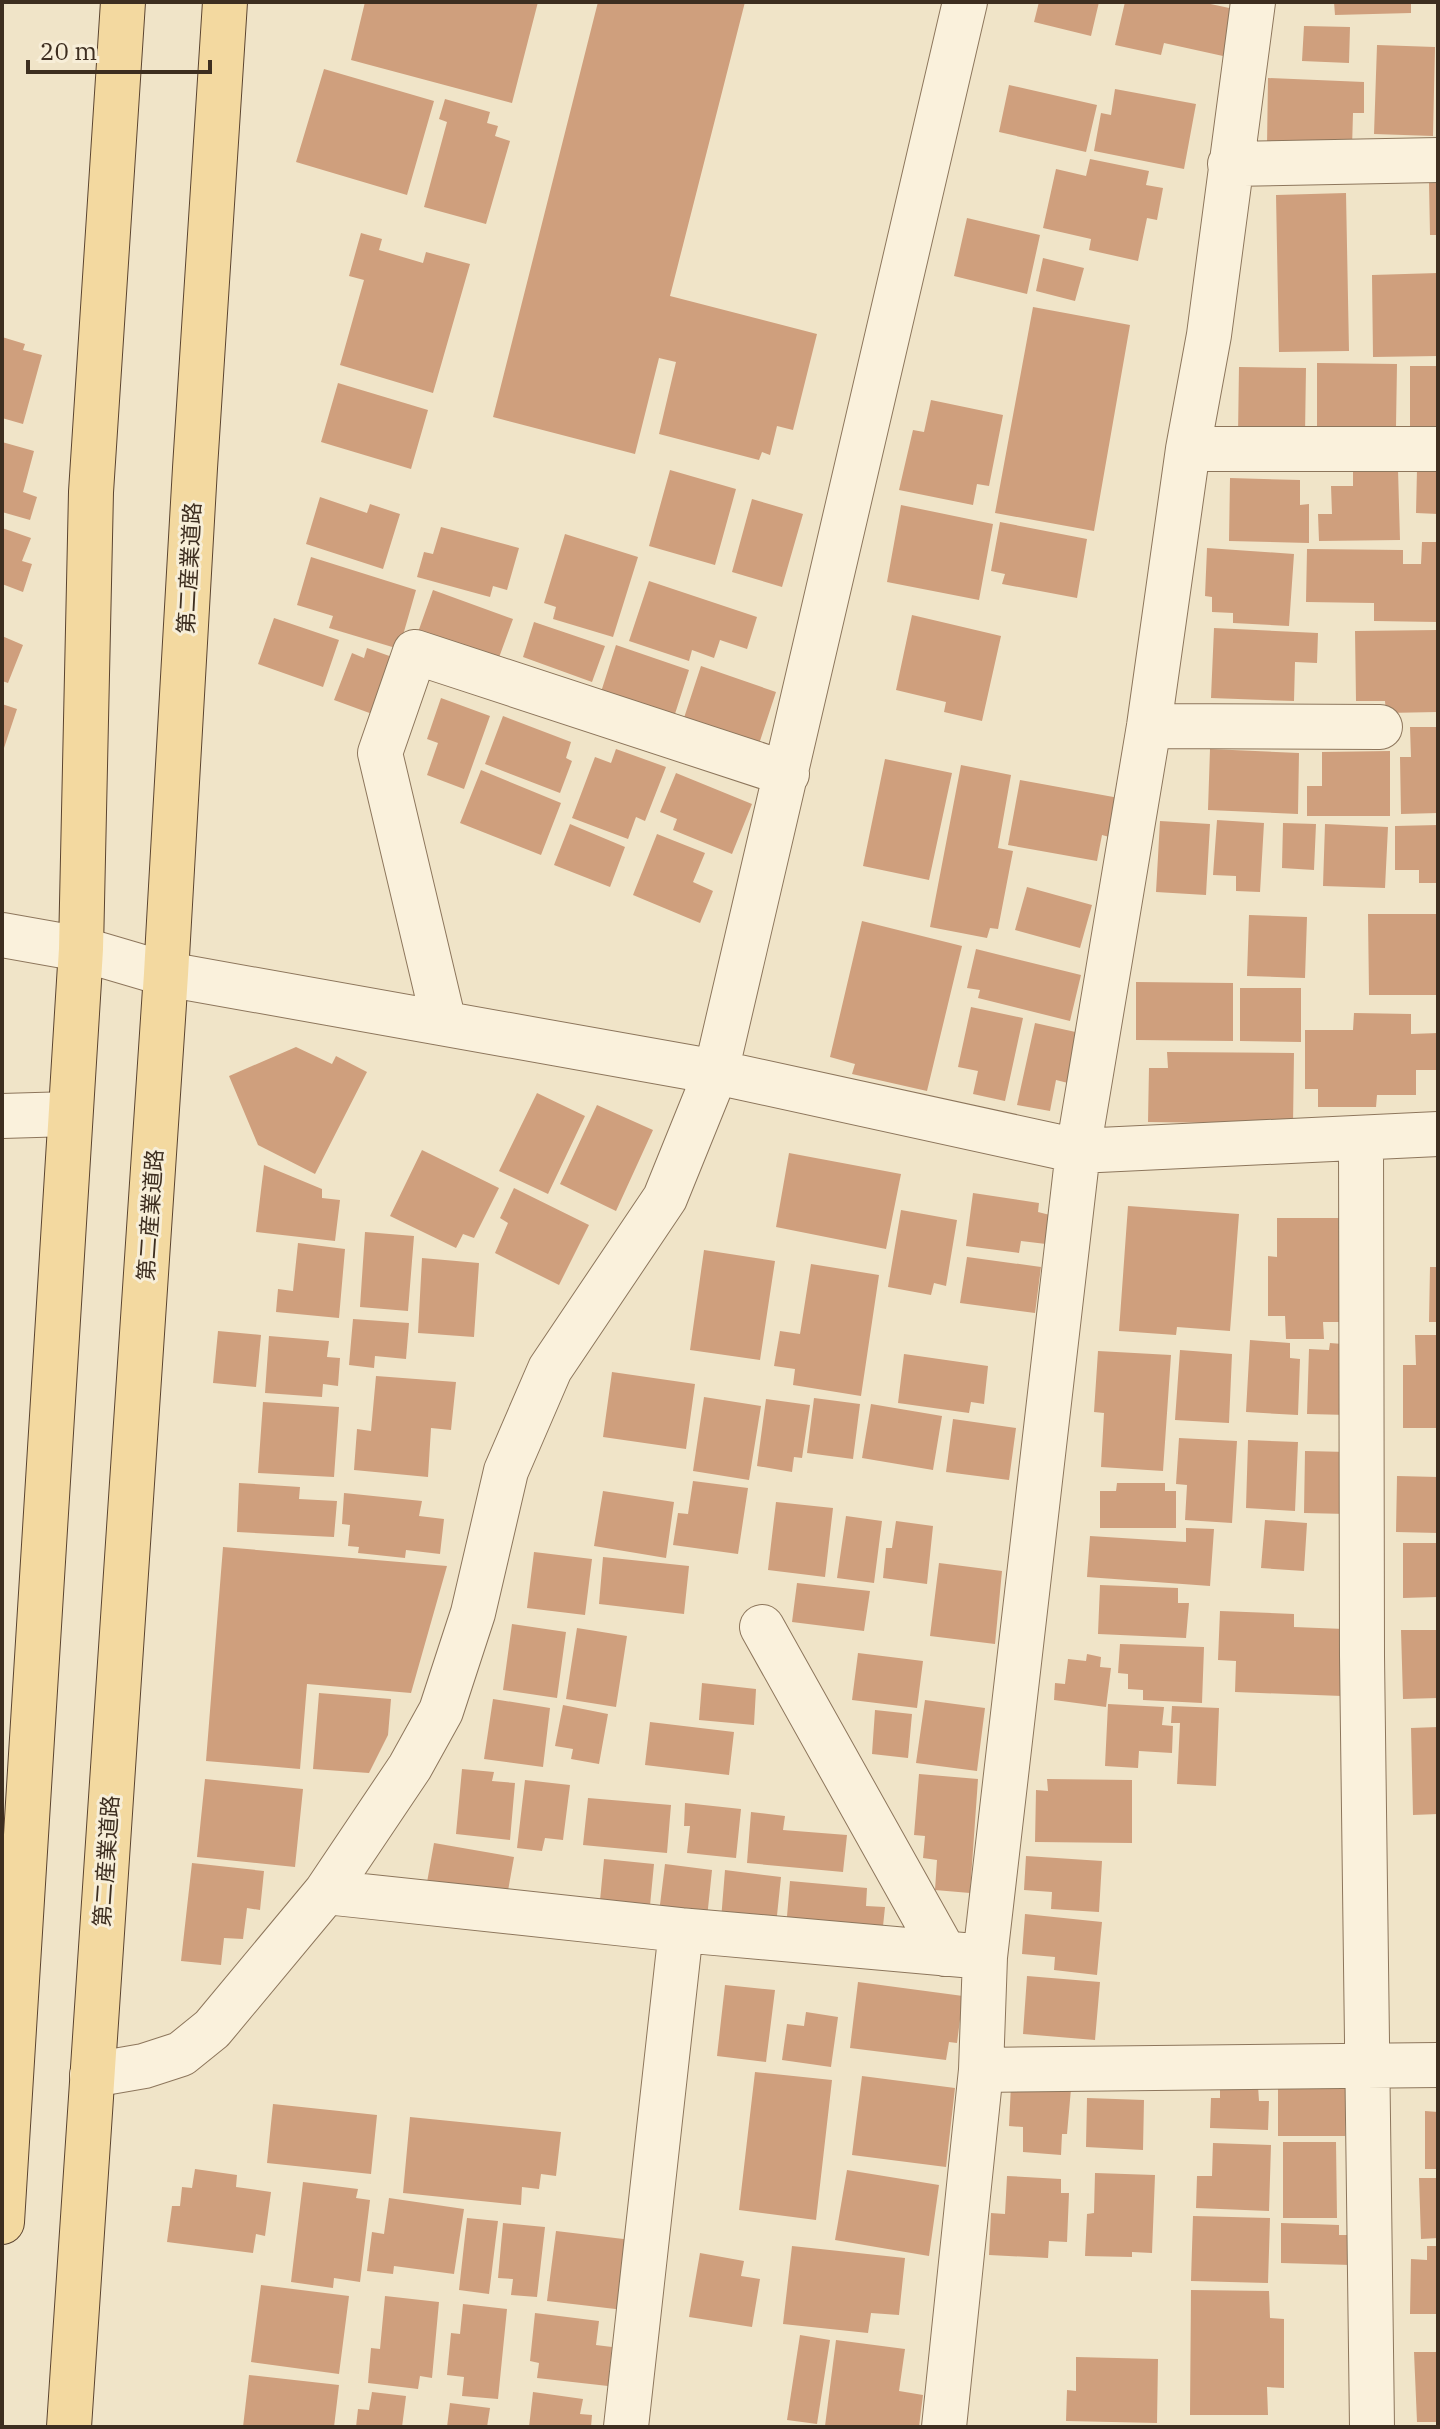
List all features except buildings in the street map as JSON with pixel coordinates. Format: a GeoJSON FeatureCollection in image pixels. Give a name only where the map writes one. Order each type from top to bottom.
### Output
{"type":"FeatureCollection","features":[{"type":"Feature","properties":{"kind":"main road"},"geometry":{"type":"LineString","coordinates":[[2,2222],[7,2082],[81,949],[91,492],[123,2]]}},
{"type":"Feature","properties":{"kind":"main road","name":"第二産業道路"},"geometry":{"type":"LineString","coordinates":[[69,2427],[166,974],[225,2]]}},
{"type":"Feature","properties":{"kind":"street"},"geometry":{"type":"LineString","coordinates":[[92,2075],[144,2066],[181,2054],[212,2029],[326,1892],[410,1767],[441,1711],[473,1613],[506,1471],[550,1369],[665,1198],[716,1072],[965,2]]}},
{"type":"Feature","properties":{"kind":"street"},"geometry":{"type":"LineString","coordinates":[[944,2427],[981,2070],[965,1955],[1078,1151],[1149,726],[1188,449],[1209,335],[1253,2]]}},
{"type":"Feature","properties":{"kind":"street"},"geometry":{"type":"LineString","coordinates":[[1230,164],[1438,160]]}},
{"type":"Feature","properties":{"kind":"street"},"geometry":{"type":"LineString","coordinates":[[1188,449],[1438,449]]}},
{"type":"Feature","properties":{"kind":"street"},"geometry":{"type":"LineString","coordinates":[[444,1023],[380,753],[415,652],[787,774]]}},
{"type":"Feature","properties":{"kind":"street"},"geometry":{"type":"LineString","coordinates":[[1149,726],[1380,727]]}},
{"type":"Feature","properties":{"kind":"street"},"geometry":{"type":"LineString","coordinates":[[2,935],[81,949],[166,974],[716,1072],[1078,1151],[1438,1134]]}},
{"type":"Feature","properties":{"kind":"street"},"geometry":{"type":"LineString","coordinates":[[2,1116],[70,1114]]}},
{"type":"Feature","properties":{"kind":"street"},"geometry":{"type":"LineString","coordinates":[[1361,1139],[1362,1656],[1372,2427]]}},
{"type":"Feature","properties":{"kind":"street"},"geometry":{"type":"LineString","coordinates":[[762,1627],[965,1955]]}},
{"type":"Feature","properties":{"kind":"street"},"geometry":{"type":"LineString","coordinates":[[326,1892],[681,1930],[965,1955]]}},
{"type":"Feature","properties":{"kind":"street"},"geometry":{"type":"LineString","coordinates":[[626,2427],[681,1930]]}},
{"type":"Feature","properties":{"kind":"street"},"geometry":{"type":"LineString","coordinates":[[981,2070],[1438,2065]]}}]}
